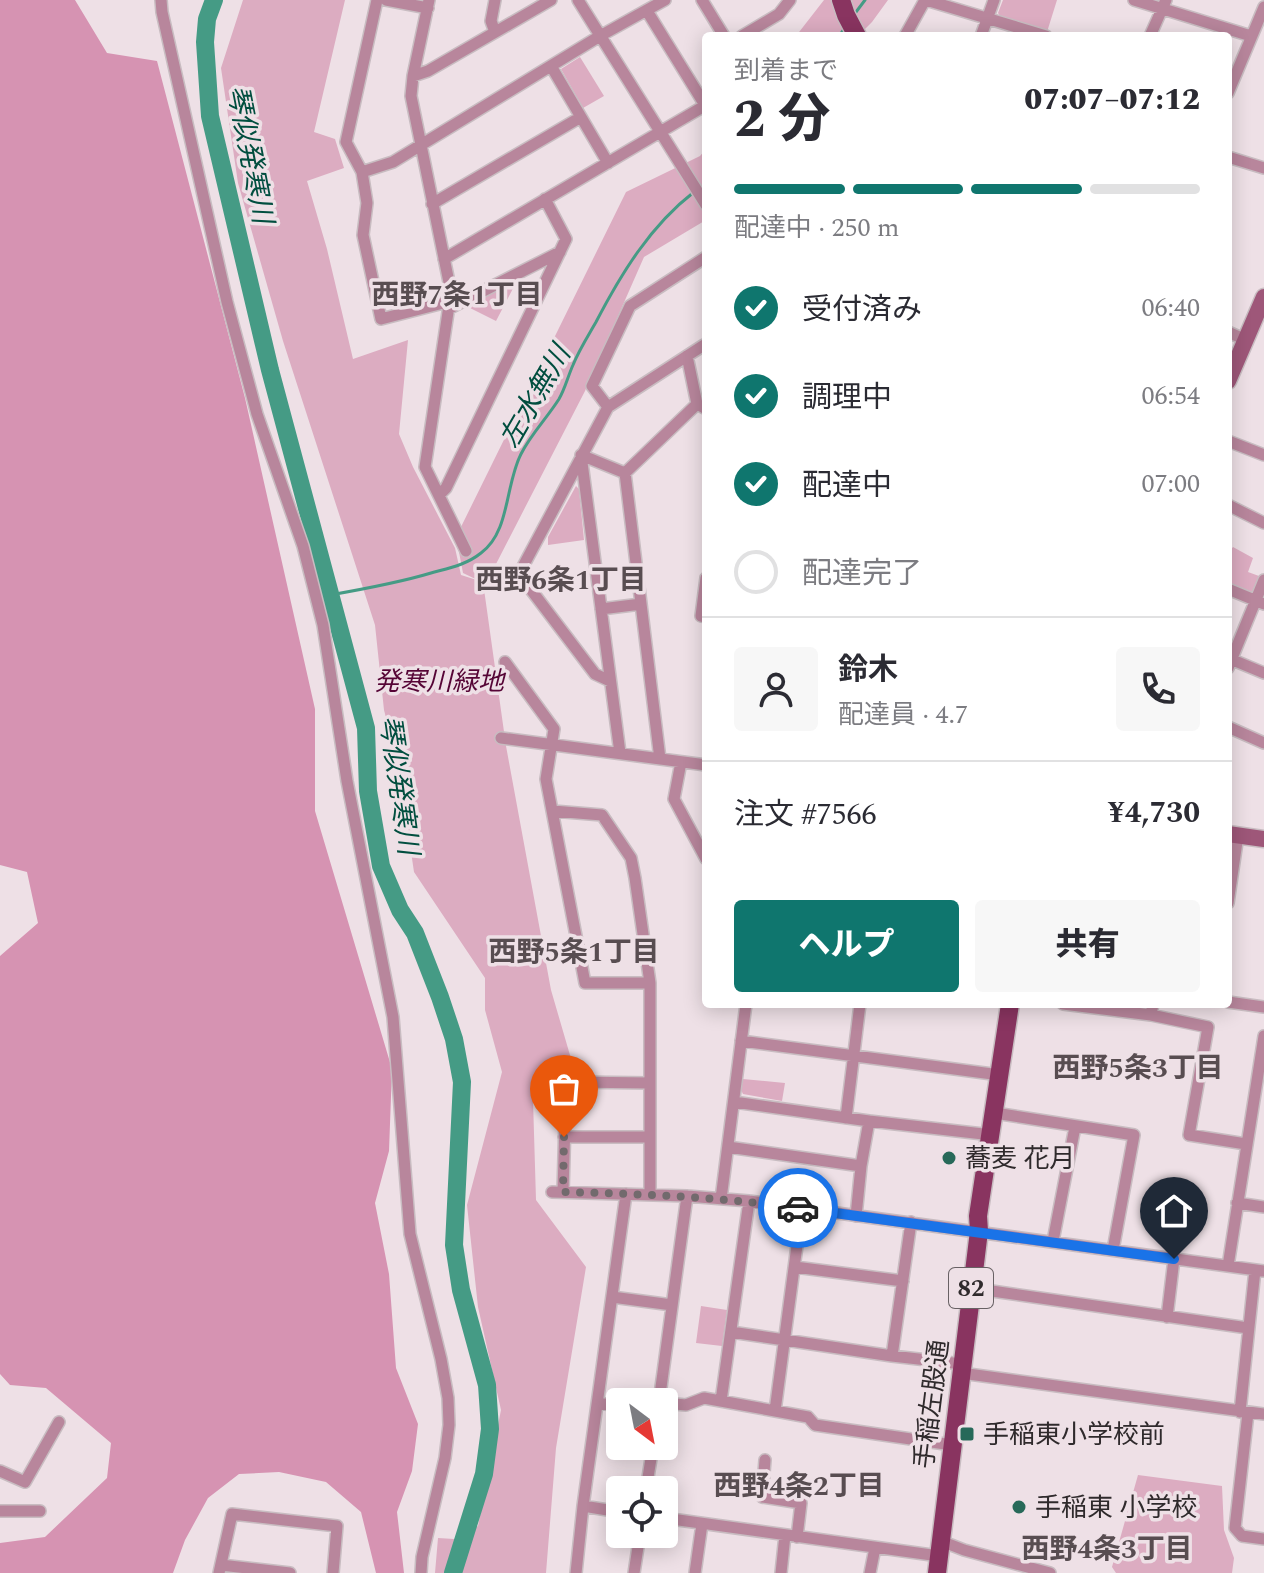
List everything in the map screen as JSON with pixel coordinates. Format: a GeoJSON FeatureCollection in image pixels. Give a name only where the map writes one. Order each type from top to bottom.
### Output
{"type":"FeatureCollection","features":[{"type":"Feature","properties":{"kind":"main road","name":"手稲左股通"},"geometry":{"type":"LineString","coordinates":[[939,1557],[979,1231],[978,1216],[1009,1008]]}},
{"type":"Feature","properties":{"kind":"street"},"geometry":{"type":"LineString","coordinates":[[161,0],[227,302],[257,414],[303,546],[323,625],[347,781],[393,1017],[410,1234],[448,1398],[445,1458],[421,1573]]}},
{"type":"Feature","properties":{"kind":"street"},"geometry":{"type":"LineString","coordinates":[[377,0],[346,142],[362,172],[367,203],[363,235],[381,319],[450,305],[560,252]]}},
{"type":"Feature","properties":{"kind":"street"},"geometry":{"type":"LineString","coordinates":[[386,0],[428,4],[411,96],[451,292],[425,467],[466,551]]}},
{"type":"Feature","properties":{"kind":"street"},"geometry":{"type":"LineString","coordinates":[[495,0],[491,21],[495,32]]}},
{"type":"Feature","properties":{"kind":"street"},"geometry":{"type":"LineString","coordinates":[[413,76],[428,71],[551,0]]}},
{"type":"Feature","properties":{"kind":"street"},"geometry":{"type":"LineString","coordinates":[[578,0],[702,198]]}},
{"type":"Feature","properties":{"kind":"street"},"geometry":{"type":"LineString","coordinates":[[362,172],[393,162],[665,0]]}},
{"type":"Feature","properties":{"kind":"street"},"geometry":{"type":"LineString","coordinates":[[702,0],[722,32]]}},
{"type":"Feature","properties":{"kind":"street"},"geometry":{"type":"LineString","coordinates":[[749,32],[779,14],[790,0]]}},
{"type":"Feature","properties":{"kind":"street"},"geometry":{"type":"LineString","coordinates":[[907,32],[925,0],[1033,32]]}},
{"type":"Feature","properties":{"kind":"street"},"geometry":{"type":"LineString","coordinates":[[982,32],[994,0]]}},
{"type":"Feature","properties":{"kind":"street"},"geometry":{"type":"LineString","coordinates":[[1134,0],[1164,4],[1251,36]]}},
{"type":"Feature","properties":{"kind":"street"},"geometry":{"type":"LineString","coordinates":[[1152,32],[1164,4]]}},
{"type":"Feature","properties":{"kind":"street"},"geometry":{"type":"LineString","coordinates":[[1232,82],[1264,7]]}},
{"type":"Feature","properties":{"kind":"street"},"geometry":{"type":"LineString","coordinates":[[647,11],[702,99]]}},
{"type":"Feature","properties":{"kind":"street"},"geometry":{"type":"LineString","coordinates":[[551,66],[608,163]]}},
{"type":"Feature","properties":{"kind":"street"},"geometry":{"type":"LineString","coordinates":[[444,259],[702,107]]}},
{"type":"Feature","properties":{"kind":"street"},"geometry":{"type":"LineString","coordinates":[[432,204],[581,117]]}},
{"type":"Feature","properties":{"kind":"street"},"geometry":{"type":"LineString","coordinates":[[1232,158],[1264,168]]}},
{"type":"Feature","properties":{"kind":"street"},"geometry":{"type":"LineString","coordinates":[[439,495],[446,488],[566,239],[545,199]]}},
{"type":"Feature","properties":{"kind":"street"},"geometry":{"type":"LineString","coordinates":[[608,407],[592,386],[630,306],[702,260]]}},
{"type":"Feature","properties":{"kind":"street"},"geometry":{"type":"LineString","coordinates":[[1232,372],[1264,297]]}},
{"type":"Feature","properties":{"kind":"street"},"geometry":{"type":"LineString","coordinates":[[1232,334],[1246,340]]}},
{"type":"Feature","properties":{"kind":"street"},"geometry":{"type":"LineString","coordinates":[[610,681],[595,674],[519,574],[608,407],[702,346]]}},
{"type":"Feature","properties":{"kind":"street"},"geometry":{"type":"LineString","coordinates":[[625,473],[702,406],[687,356]]}},
{"type":"Feature","properties":{"kind":"street"},"geometry":{"type":"LineString","coordinates":[[1232,443],[1264,455]]}},
{"type":"Feature","properties":{"kind":"street"},"geometry":{"type":"LineString","coordinates":[[581,455],[625,473]]}},
{"type":"Feature","properties":{"kind":"street"},"geometry":{"type":"LineString","coordinates":[[581,455],[620,753]]}},
{"type":"Feature","properties":{"kind":"street"},"geometry":{"type":"LineString","coordinates":[[625,473],[660,759]]}},
{"type":"Feature","properties":{"kind":"street"},"geometry":{"type":"LineString","coordinates":[[1232,507],[1264,523]]}},
{"type":"Feature","properties":{"kind":"street"},"geometry":{"type":"LineString","coordinates":[[1232,655],[1260,602],[1264,580]]}},
{"type":"Feature","properties":{"kind":"street"},"geometry":{"type":"LineString","coordinates":[[1232,591],[1260,602]]}},
{"type":"Feature","properties":{"kind":"street"},"geometry":{"type":"LineString","coordinates":[[601,609],[641,604]]}},
{"type":"Feature","properties":{"kind":"street"},"geometry":{"type":"LineString","coordinates":[[505,662],[554,729],[546,779],[585,983],[650,983]]}},
{"type":"Feature","properties":{"kind":"street"},"geometry":{"type":"LineString","coordinates":[[1232,662],[1264,673]]}},
{"type":"Feature","properties":{"kind":"street"},"geometry":{"type":"LineString","coordinates":[[1232,729],[1264,743]]}},
{"type":"Feature","properties":{"kind":"street"},"geometry":{"type":"LineString","coordinates":[[501,738],[702,765]]}},
{"type":"Feature","properties":{"kind":"street"},"geometry":{"type":"LineString","coordinates":[[681,762],[674,799],[702,852]]}},
{"type":"Feature","properties":{"kind":"street"},"geometry":{"type":"LineString","coordinates":[[553,811],[602,815],[631,858],[650,983],[650,1195]]}},
{"type":"Feature","properties":{"kind":"street"},"geometry":{"type":"LineString","coordinates":[[1233,835],[1264,839]]}},
{"type":"Feature","properties":{"kind":"street"},"geometry":{"type":"LineString","coordinates":[[1232,1003],[1264,1007]]}},
{"type":"Feature","properties":{"kind":"street"},"geometry":{"type":"LineString","coordinates":[[721,1199],[745,1008]]}},
{"type":"Feature","properties":{"kind":"street"},"geometry":{"type":"LineString","coordinates":[[846,1118],[859,1008]]}},
{"type":"Feature","properties":{"kind":"street"},"geometry":{"type":"LineString","coordinates":[[1152,1009],[1208,1027],[1189,1135],[1246,1144]]}},
{"type":"Feature","properties":{"kind":"street"},"geometry":{"type":"LineString","coordinates":[[1228,1266],[1264,1036]]}},
{"type":"Feature","properties":{"kind":"street"},"geometry":{"type":"LineString","coordinates":[[741,1041],[1000,1075]]}},
{"type":"Feature","properties":{"kind":"street"},"geometry":{"type":"LineString","coordinates":[[650,1083],[566,1084],[558,1192],[749,1201],[1260,1271],[1248,1328],[1235,1528],[1242,1536],[1264,1539]]}},
{"type":"Feature","properties":{"kind":"street"},"geometry":{"type":"LineString","coordinates":[[734,1102],[992,1135]]}},
{"type":"Feature","properties":{"kind":"street"},"geometry":{"type":"LineString","coordinates":[[995,1113],[1134,1135],[1113,1250]]}},
{"type":"Feature","properties":{"kind":"street"},"geometry":{"type":"LineString","coordinates":[[856,1216],[869,1121]]}},
{"type":"Feature","properties":{"kind":"street"},"geometry":{"type":"LineString","coordinates":[[1053,1241],[1075,1127]]}},
{"type":"Feature","properties":{"kind":"street"},"geometry":{"type":"LineString","coordinates":[[564,1137],[650,1137]]}},
{"type":"Feature","properties":{"kind":"street"},"geometry":{"type":"LineString","coordinates":[[728,1147],[861,1166]]}},
{"type":"Feature","properties":{"kind":"street"},"geometry":{"type":"LineString","coordinates":[[576,1573],[626,1194]]}},
{"type":"Feature","properties":{"kind":"street"},"geometry":{"type":"LineString","coordinates":[[663,1388],[687,1196]]}},
{"type":"Feature","properties":{"kind":"street"},"geometry":{"type":"LineString","coordinates":[[721,1401],[749,1201]]}},
{"type":"Feature","properties":{"kind":"street"},"geometry":{"type":"LineString","coordinates":[[1237,1203],[1264,1207]]}},
{"type":"Feature","properties":{"kind":"street"},"geometry":{"type":"LineString","coordinates":[[775,1411],[802,1208]]}},
{"type":"Feature","properties":{"kind":"street"},"geometry":{"type":"LineString","coordinates":[[892,1356],[911,1222]]}},
{"type":"Feature","properties":{"kind":"street"},"geometry":{"type":"LineString","coordinates":[[1167,1317],[1174,1259]]}},
{"type":"Feature","properties":{"kind":"street"},"geometry":{"type":"LineString","coordinates":[[795,1267],[903,1281]]}},
{"type":"Feature","properties":{"kind":"street"},"geometry":{"type":"LineString","coordinates":[[971,1288],[1248,1328]]}},
{"type":"Feature","properties":{"kind":"street"},"geometry":{"type":"LineString","coordinates":[[612,1297],[672,1305]]}},
{"type":"Feature","properties":{"kind":"street"},"geometry":{"type":"LineString","coordinates":[[731,1332],[1264,1414]]}},
{"type":"Feature","properties":{"kind":"street"},"geometry":{"type":"LineString","coordinates":[[678,1404],[686,1405],[704,1398],[808,1417],[815,1425],[952,1445]]}},
{"type":"Feature","properties":{"kind":"street"},"geometry":{"type":"LineString","coordinates":[[598,1403],[606,1404]]}},
{"type":"Feature","properties":{"kind":"street"},"geometry":{"type":"LineString","coordinates":[[0,1472],[25,1482],[59,1422]]}},
{"type":"Feature","properties":{"kind":"street"},"geometry":{"type":"LineString","coordinates":[[765,1460],[762,1497],[801,1503],[781,1573]]}},
{"type":"Feature","properties":{"kind":"street"},"geometry":{"type":"LineString","coordinates":[[583,1506],[606,1510]]}},
{"type":"Feature","properties":{"kind":"street"},"geometry":{"type":"LineString","coordinates":[[0,1511],[40,1511]]}},
{"type":"Feature","properties":{"kind":"street"},"geometry":{"type":"LineString","coordinates":[[290,1573],[220,1569],[232,1514],[337,1526],[333,1573]]}},
{"type":"Feature","properties":{"kind":"street"},"geometry":{"type":"LineString","coordinates":[[678,1520],[939,1557],[964,1550],[1050,1573]]}},
{"type":"Feature","properties":{"kind":"street"},"geometry":{"type":"LineString","coordinates":[[695,1573],[702,1524]]}},
{"type":"Feature","properties":{"kind":"street"},"geometry":{"type":"LineString","coordinates":[[634,1573],[638,1548]]}},
{"type":"Feature","properties":{"kind":"street"},"geometry":{"type":"LineString","coordinates":[[870,1573],[875,1548]]}},
{"type":"Feature","properties":{"kind":"green space","name":"発寒川緑地"},"geometry":{"type":"Polygon","coordinates":[[[243,0],[345,0],[314,132],[335,139],[344,168],[307,181],[353,359],[408,340],[399,434],[455,548],[461,575],[483,582],[506,746],[551,990],[572,1062],[572,1077],[533,1100],[536,1200],[586,1267],[556,1448],[546,1573],[435,1573],[438,1538],[454,1539],[478,1526],[501,1410],[478,1307],[467,1205],[502,1072],[485,1010],[485,978],[414,872],[398,764],[384,710],[375,625],[283,341],[238,183],[221,68],[243,0]]]}},
{"type":"Feature","properties":{"kind":"green space"},"geometry":{"type":"Polygon","coordinates":[[[824,0],[888,0],[862,32],[799,32],[824,0]]]}},
{"type":"Feature","properties":{"kind":"green space"},"geometry":{"type":"Polygon","coordinates":[[[1003,0],[1057,0],[1047,32],[1000,16],[998,13],[1003,0]]]}},
{"type":"Feature","properties":{"kind":"green space"},"geometry":{"type":"Polygon","coordinates":[[[580,57],[604,96],[583,108],[561,69],[580,57]]]}},
{"type":"Feature","properties":{"kind":"green space"},"geometry":{"type":"Polygon","coordinates":[[[702,154],[702,222],[644,257],[585,391],[496,564],[501,586],[488,585],[463,573],[459,531],[626,192],[702,154]]]}},
{"type":"Feature","properties":{"kind":"green space"},"geometry":{"type":"Polygon","coordinates":[[[519,277],[496,321],[464,305],[519,277]]]}},
{"type":"Feature","properties":{"kind":"green space"},"geometry":{"type":"Polygon","coordinates":[[[576,486],[579,489],[584,540],[548,545],[548,537],[576,486]]]}},
{"type":"Feature","properties":{"kind":"green space"},"geometry":{"type":"Polygon","coordinates":[[[1232,548],[1253,558],[1248,572],[1259,576],[1253,592],[1232,586],[1232,548]]]}},
{"type":"Feature","properties":{"kind":"green space"},"geometry":{"type":"Polygon","coordinates":[[[743,1079],[785,1083],[782,1101],[743,1094],[743,1079]]]}},
{"type":"Feature","properties":{"kind":"green space"},"geometry":{"type":"Polygon","coordinates":[[[701,1306],[727,1310],[722,1346],[696,1343],[701,1306]]]}},
{"type":"Feature","properties":{"kind":"green space"},"geometry":{"type":"Polygon","coordinates":[[[1138,1475],[1222,1486],[1224,1530],[1234,1558],[1232,1573],[1116,1573],[1112,1567],[1138,1475]]]}},
{"type":"Feature","properties":{"kind":"shaded area"},"geometry":{"type":"Polygon","coordinates":[[[0,0],[75,0],[107,53],[157,61],[245,398],[315,709],[315,811],[392,1069],[389,1151],[375,1203],[389,1274],[396,1368],[418,1424],[412,1471],[397,1512],[404,1573],[376,1573],[361,1512],[326,1482],[279,1472],[239,1474],[208,1498],[185,1540],[173,1573],[0,1573],[0,1543],[45,1537],[107,1478],[111,1443],[46,1388],[10,1385],[0,1374],[0,956],[38,923],[27,872],[0,865],[0,0]]]}},
{"type":"Feature","properties":{"kind":"waterway","name":"琴似発寒川"},"geometry":{"type":"LineString","coordinates":[[214,0],[207,19],[205,42],[210,116],[270,370],[366,728],[368,791],[381,866],[400,910],[415,933],[440,997],[454,1039],[462,1082],[454,1245],[461,1290],[487,1385],[490,1429],[484,1474],[453,1573]]}},
{"type":"Feature","properties":{"kind":"waterway","name":"左水無川"},"geometry":{"type":"LineString","coordinates":[[853,16],[865,0]]}},
{"type":"Feature","properties":{"kind":"waterway","name":"左水無川"},"geometry":{"type":"LineString","coordinates":[[330,595],[394,583],[457,566],[475,557],[490,544],[502,521],[521,454],[559,399],[578,354],[616,286],[650,235],[694,192]]}},
{"type":"Feature","properties":{"kind":"way so far"},"geometry":{"type":"LineString","coordinates":[[564,1137],[563,1192],[687,1196],[798,1208]]}},
{"type":"Feature","properties":{"kind":"place","name":"蕎麦 花月"},"geometry":{"type":"Point","coordinates":[949,1158]}},
{"type":"Feature","properties":{"kind":"place","name":"手稲東小学校前"},"geometry":{"type":"Point","coordinates":[967,1434]}},
{"type":"Feature","properties":{"kind":"place","name":"手稲東 小学校"},"geometry":{"type":"Point","coordinates":[1019,1507]}},
{"type":"Feature","properties":{"kind":"district","name":"西野7条1丁目"},"geometry":{"type":"Point","coordinates":[457,294]}},
{"type":"Feature","properties":{"kind":"district","name":"西野6条1丁目"},"geometry":{"type":"Point","coordinates":[561,579]}},
{"type":"Feature","properties":{"kind":"district","name":"西野5条1丁目"},"geometry":{"type":"Point","coordinates":[574,951]}},
{"type":"Feature","properties":{"kind":"district","name":"西野5条3丁目"},"geometry":{"type":"Point","coordinates":[1138,1067]}},
{"type":"Feature","properties":{"kind":"district","name":"西野4条2丁目"},"geometry":{"type":"Point","coordinates":[799,1485]}},
{"type":"Feature","properties":{"kind":"district","name":"西野4条3丁目"},"geometry":{"type":"Point","coordinates":[1107,1548]}},
{"type":"Feature","properties":{"kind":"route"},"geometry":{"type":"LineString","coordinates":[[798,1208],[1174,1259]]}}]}
